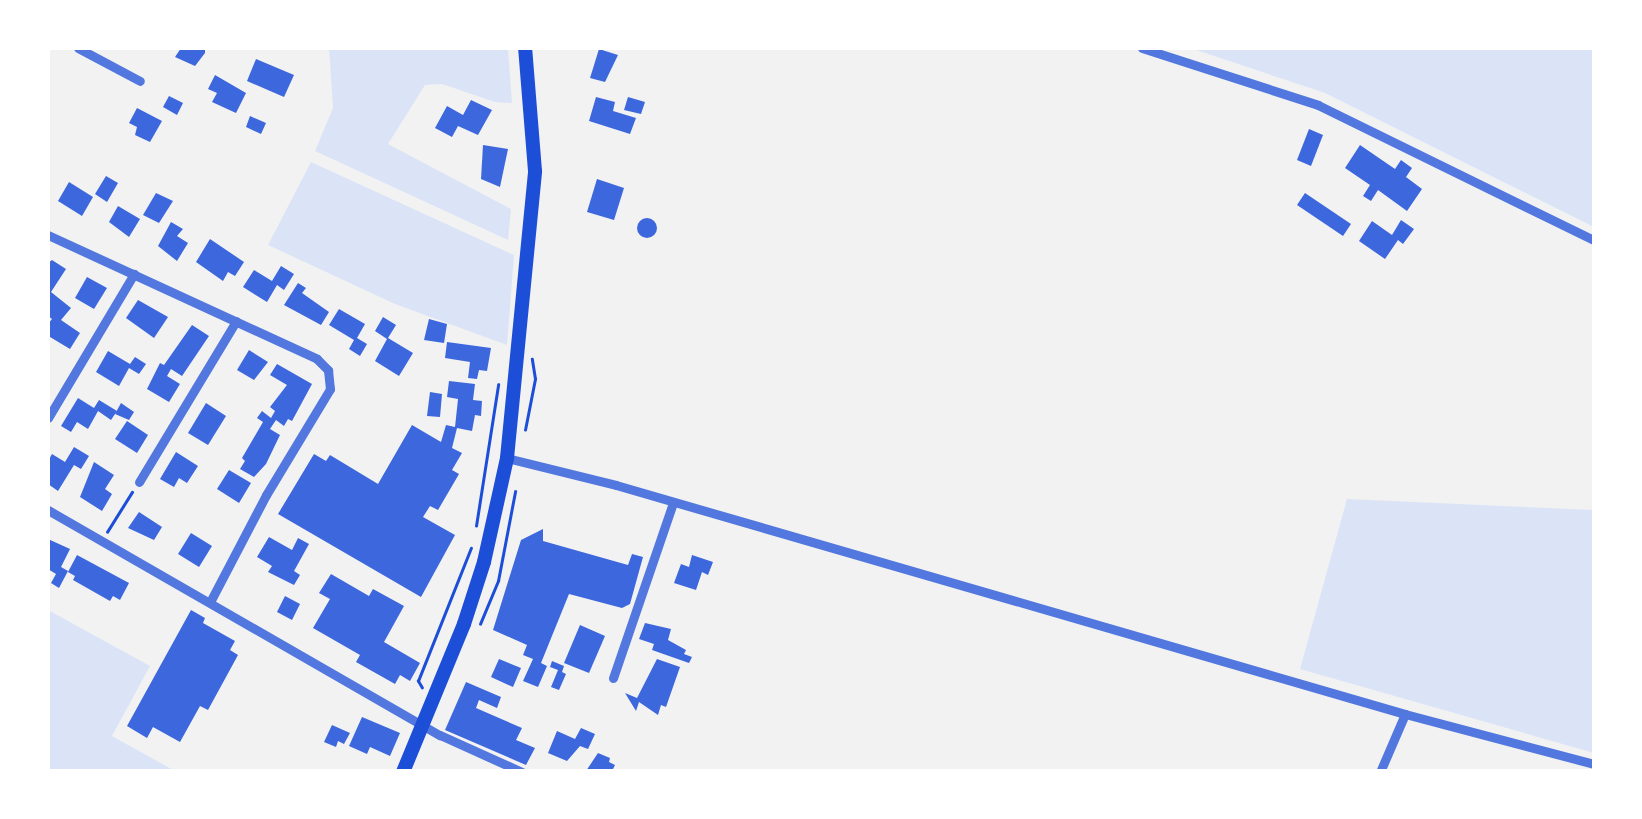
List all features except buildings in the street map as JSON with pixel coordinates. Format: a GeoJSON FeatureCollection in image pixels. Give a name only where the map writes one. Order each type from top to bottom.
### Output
{"type":"FeatureCollection","features":[{"type":"Feature","properties":{"kind":"main road"},"geometry":{"type":"LineString","coordinates":[[403,772],[484,562],[507,458],[535,171],[525,48]]}},
{"type":"Feature","properties":{"kind":"street"},"geometry":{"type":"LineString","coordinates":[[78,48],[140,81]]}},
{"type":"Feature","properties":{"kind":"street"},"geometry":{"type":"LineString","coordinates":[[1142,48],[1318,105],[1594,240]]}},
{"type":"Feature","properties":{"kind":"street"},"geometry":{"type":"LineString","coordinates":[[48,235],[317,359],[328,370],[330,389],[266,495],[212,600]]}},
{"type":"Feature","properties":{"kind":"street"},"geometry":{"type":"LineString","coordinates":[[48,418],[134,274]]}},
{"type":"Feature","properties":{"kind":"street"},"geometry":{"type":"LineString","coordinates":[[138,482],[236,322]]}},
{"type":"Feature","properties":{"kind":"street"},"geometry":{"type":"LineString","coordinates":[[507,458],[1405,714],[1594,764]]}},
{"type":"Feature","properties":{"kind":"street"},"geometry":{"type":"LineString","coordinates":[[613,678],[673,503]]}},
{"type":"Feature","properties":{"kind":"street"},"geometry":{"type":"LineString","coordinates":[[48,510],[423,723],[522,772]]}},
{"type":"Feature","properties":{"kind":"street"},"geometry":{"type":"LineString","coordinates":[[1380,772],[1405,714]]}},
{"type":"Feature","properties":{"kind":"path"},"geometry":{"type":"LineString","coordinates":[[476,525],[500,376]]}},
{"type":"Feature","properties":{"kind":"path"},"geometry":{"type":"LineString","coordinates":[[102,540],[138,482]]}},
{"type":"Feature","properties":{"kind":"path"},"geometry":{"type":"LineString","coordinates":[[423,690],[418,681],[473,543]]}},
{"type":"Feature","properties":{"kind":"shaded area"},"geometry":{"type":"Polygon","coordinates":[[[329,48],[508,48],[512,103],[495,102],[442,84],[425,85],[388,144],[511,209],[508,240],[315,151],[333,108],[329,48]]]}},
{"type":"Feature","properties":{"kind":"shaded area"},"geometry":{"type":"Polygon","coordinates":[[[1190,48],[1594,48],[1594,227],[1325,93],[1190,48]]]}},
{"type":"Feature","properties":{"kind":"shaded area"},"geometry":{"type":"Polygon","coordinates":[[[311,162],[514,255],[507,345],[395,304],[268,245],[311,162]]]}},
{"type":"Feature","properties":{"kind":"shaded area"},"geometry":{"type":"Polygon","coordinates":[[[1347,499],[1594,510],[1594,753],[1300,669],[1347,499]]]}},
{"type":"Feature","properties":{"kind":"shaded area"},"geometry":{"type":"Polygon","coordinates":[[[48,610],[150,666],[112,736],[175,771],[48,771],[48,610]]]}}]}
